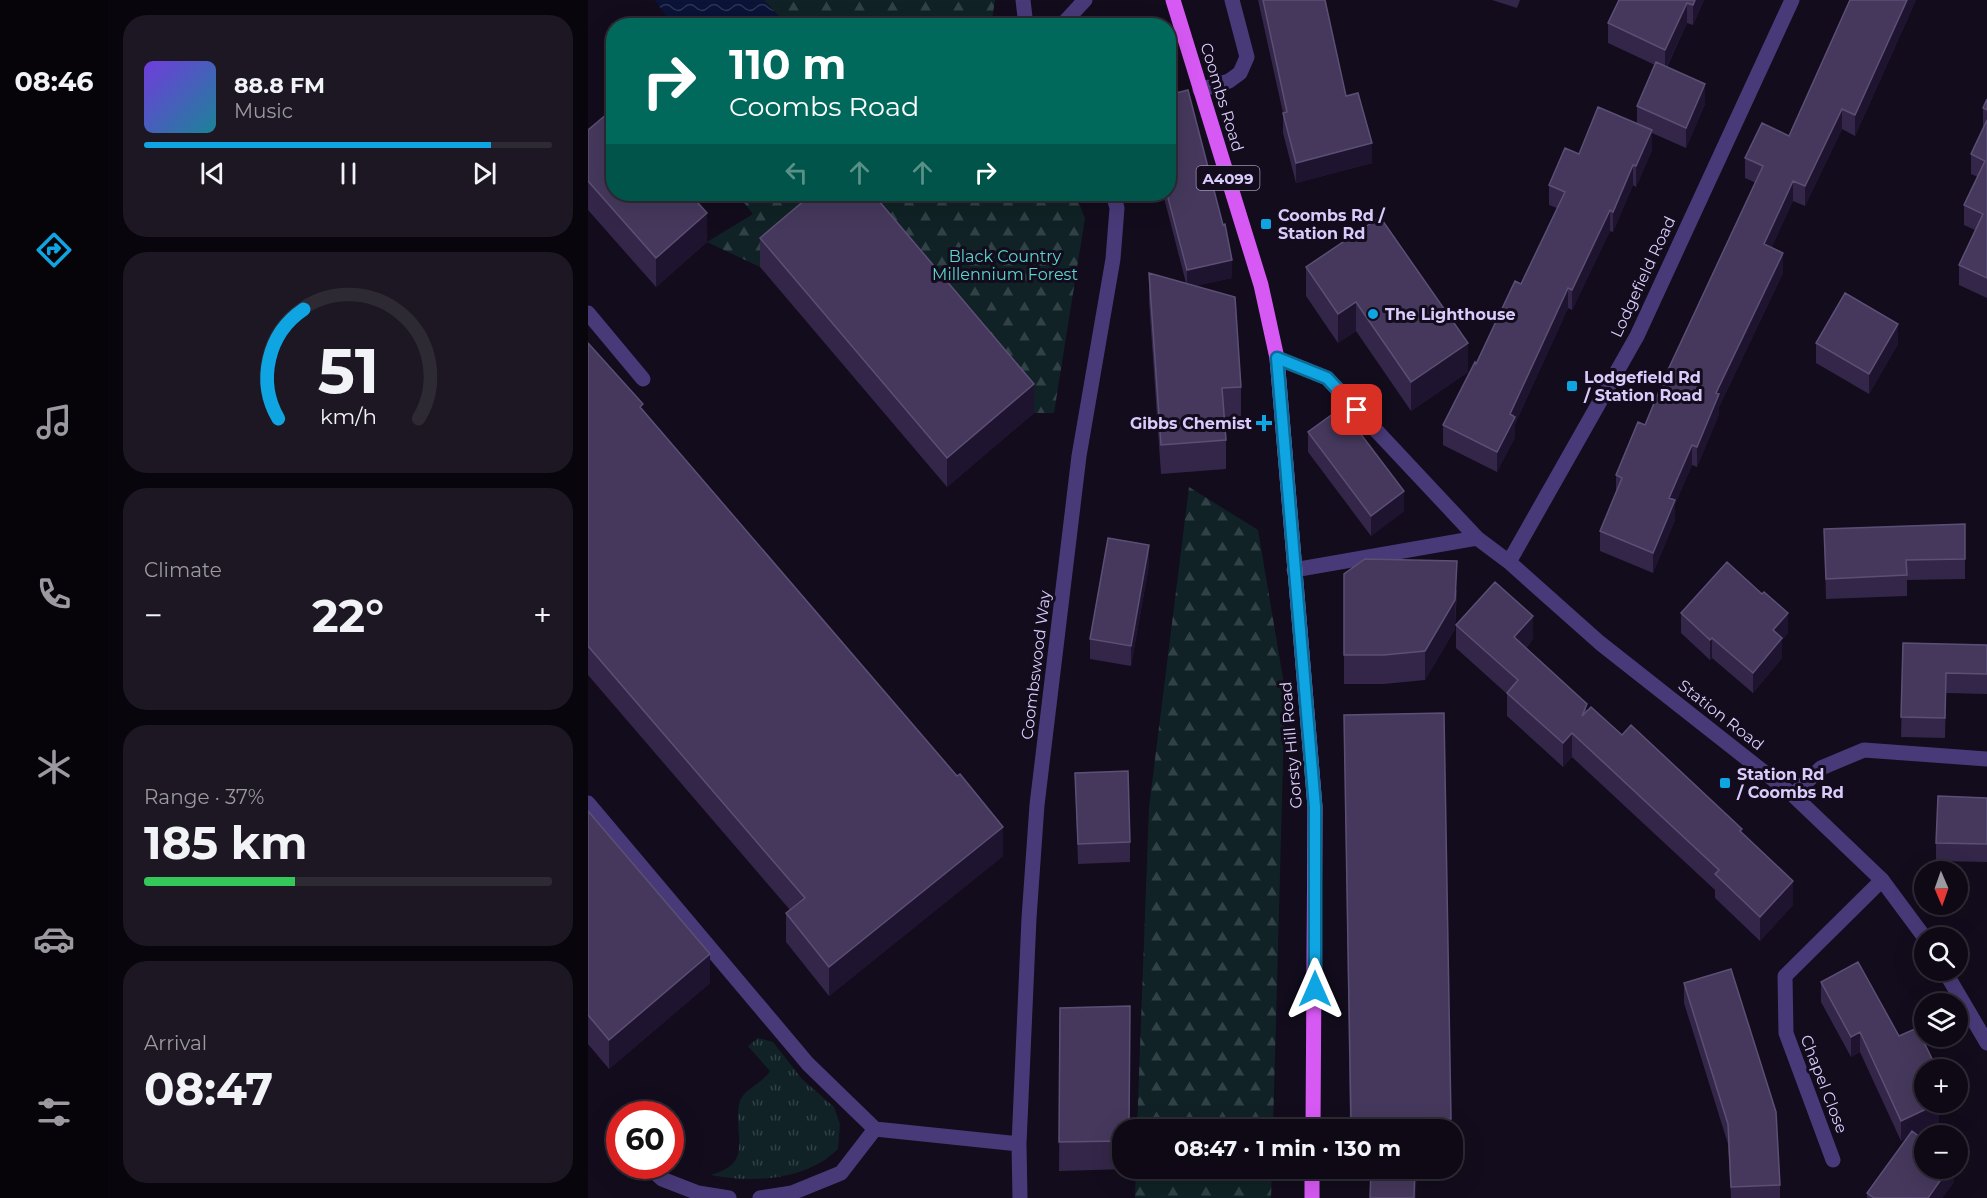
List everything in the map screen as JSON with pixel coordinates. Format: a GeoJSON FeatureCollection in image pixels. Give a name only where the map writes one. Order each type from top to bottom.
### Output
{"type":"FeatureCollection","features":[{"type":"Feature","properties":{"kind":"main road","name":"Coombs Road"},"geometry":{"type":"LineString","coordinates":[[1173,0],[1261,285],[1277,358]]}},
{"type":"Feature","properties":{"kind":"main road","name":"Gorsty Hill Road"},"geometry":{"type":"LineString","coordinates":[[1277,358],[1315,811],[1313,1119]]}},
{"type":"Feature","properties":{"kind":"main road"},"geometry":{"type":"LineString","coordinates":[[1312,1179],[1312,1198]]}},
{"type":"Feature","properties":{"kind":"street"},"geometry":{"type":"LineString","coordinates":[[1023,0],[1025,18]]}},
{"type":"Feature","properties":{"kind":"street"},"geometry":{"type":"LineString","coordinates":[[1068,18],[1085,0]]}},
{"type":"Feature","properties":{"kind":"street"},"geometry":{"type":"LineString","coordinates":[[1200,90],[1229,81],[1240,73],[1246,57],[1232,0]]}},
{"type":"Feature","properties":{"kind":"street","name":"Lodgefield Road"},"geometry":{"type":"LineString","coordinates":[[1509,562],[1637,336],[1792,0]]}},
{"type":"Feature","properties":{"kind":"street","name":"Coombswood Way"},"geometry":{"type":"LineString","coordinates":[[1020,1198],[1019,1144],[1029,918],[1037,805],[1079,456],[1113,259],[1117,208],[1115,201]]}},
{"type":"Feature","properties":{"kind":"street"},"geometry":{"type":"LineString","coordinates":[[588,314],[643,379]]}},
{"type":"Feature","properties":{"kind":"street"},"geometry":{"type":"LineString","coordinates":[[1277,358],[1327,378],[1477,538]]}},
{"type":"Feature","properties":{"kind":"street"},"geometry":{"type":"LineString","coordinates":[[1294,570],[1477,538]]}},
{"type":"Feature","properties":{"kind":"street","name":"Station Road"},"geometry":{"type":"LineString","coordinates":[[1477,538],[1509,562],[1600,643],[1793,795],[1882,880],[1917,927]]}},
{"type":"Feature","properties":{"kind":"street"},"geometry":{"type":"LineString","coordinates":[[1793,795],[1821,768],[1864,750],[1987,759]]}},
{"type":"Feature","properties":{"kind":"street"},"geometry":{"type":"LineString","coordinates":[[588,803],[808,1064],[875,1129],[1019,1144]]}},
{"type":"Feature","properties":{"kind":"street","name":"Chapel Close"},"geometry":{"type":"LineString","coordinates":[[1833,1160],[1786,1033],[1785,976],[1882,880]]}},
{"type":"Feature","properties":{"kind":"street"},"geometry":{"type":"LineString","coordinates":[[1950,981],[1987,1043]]}},
{"type":"Feature","properties":{"kind":"street"},"geometry":{"type":"LineString","coordinates":[[760,1198],[792,1193],[841,1173],[875,1129]]}},
{"type":"Feature","properties":{"kind":"street"},"geometry":{"type":"LineString","coordinates":[[662,1179],[698,1193],[729,1198]]}},
{"type":"Feature","properties":{"kind":"green space"},"geometry":{"type":"Polygon","coordinates":[[[764,0],[995,0],[992,18],[781,18],[764,0]]]}},
{"type":"Feature","properties":{"kind":"green space"},"geometry":{"type":"Polygon","coordinates":[[[743,201],[839,201],[760,267],[707,242],[753,214],[743,201]]]}},
{"type":"Feature","properties":{"kind":"green space","name":"Black Country Millennium Forest"},"geometry":{"type":"Polygon","coordinates":[[[854,201],[1078,201],[1085,218],[1054,413],[1034,413],[854,201]]]}},
{"type":"Feature","properties":{"kind":"green space"},"geometry":{"type":"Polygon","coordinates":[[[1189,487],[1258,530],[1285,690],[1273,1119],[1137,1119],[1149,807],[1189,487]]]}},
{"type":"Feature","properties":{"kind":"green space"},"geometry":{"type":"Polygon","coordinates":[[[758,1038],[773,1042],[802,1079],[834,1107],[840,1124],[838,1149],[825,1160],[810,1168],[778,1177],[744,1179],[711,1175],[723,1171],[736,1160],[739,1145],[738,1108],[740,1101],[745,1093],[770,1071],[748,1046],[758,1038]]]}},
{"type":"Feature","properties":{"kind":"green space"},"geometry":{"type":"Polygon","coordinates":[[[1136,1179],[1272,1179],[1271,1198],[1135,1198],[1136,1179]]]}},
{"type":"Feature","properties":{"kind":"water"},"geometry":{"type":"Polygon","coordinates":[[[655,0],[764,0],[781,18],[667,18],[655,0]]]}},
{"type":"Feature","properties":{"kind":"building"},"geometry":{"type":"Polygon","coordinates":[[[1263,0],[1325,0],[1346,96],[1358,93],[1372,143],[1296,163],[1283,113],[1287,112],[1263,0]]]}},
{"type":"Feature","properties":{"kind":"building"},"geometry":{"type":"Polygon","coordinates":[[[1619,0],[1695,0],[1693,5],[1687,3],[1665,50],[1608,23],[1619,0]]]}},
{"type":"Feature","properties":{"kind":"building"},"geometry":{"type":"Polygon","coordinates":[[[1850,0],[1907,0],[1855,115],[1842,109],[1805,186],[1793,181],[1764,244],[1783,253],[1716,393],[1719,394],[1697,447],[1692,445],[1669,498],[1675,500],[1653,553],[1600,531],[1622,478],[1616,475],[1638,422],[1645,425],[1667,372],[1763,166],[1745,158],[1762,123],[1789,136],[1850,0]]]}},
{"type":"Feature","properties":{"kind":"building"},"geometry":{"type":"Polygon","coordinates":[[[1656,62],[1705,84],[1686,128],[1637,106],[1656,62]]]}},
{"type":"Feature","properties":{"kind":"building"},"geometry":{"type":"Polygon","coordinates":[[[1188,90],[1223,225],[1225,224],[1232,260],[1187,270],[1169,201],[1176,201],[1176,93],[1188,90]]]}},
{"type":"Feature","properties":{"kind":"building"},"geometry":{"type":"Polygon","coordinates":[[[1598,107],[1652,130],[1572,290],[1568,288],[1510,414],[1515,417],[1497,452],[1443,425],[1475,362],[1476,364],[1515,281],[1521,284],[1565,192],[1549,185],[1565,148],[1579,154],[1598,107]]]}},
{"type":"Feature","properties":{"kind":"building"},"geometry":{"type":"Polygon","coordinates":[[[606,115],[606,201],[696,201],[707,213],[656,258],[588,181],[588,130],[606,115]]]}},
{"type":"Feature","properties":{"kind":"building"},"geometry":{"type":"Polygon","coordinates":[[[1987,120],[1987,278],[1959,265],[1983,214],[1964,205],[1985,161],[1971,154],[1987,120]]]}},
{"type":"Feature","properties":{"kind":"building"},"geometry":{"type":"Polygon","coordinates":[[[804,201],[879,201],[1034,384],[947,458],[760,238],[804,201]]]}},
{"type":"Feature","properties":{"kind":"building"},"geometry":{"type":"Polygon","coordinates":[[[1380,217],[1468,343],[1411,382],[1356,302],[1338,314],[1306,267],[1380,217]]]}},
{"type":"Feature","properties":{"kind":"building"},"geometry":{"type":"Polygon","coordinates":[[[1149,273],[1235,297],[1241,387],[1222,388],[1226,440],[1161,445],[1149,273]]]}},
{"type":"Feature","properties":{"kind":"building"},"geometry":{"type":"Polygon","coordinates":[[[1845,293],[1898,324],[1869,374],[1816,343],[1845,293]]]}},
{"type":"Feature","properties":{"kind":"building"},"geometry":{"type":"Polygon","coordinates":[[[588,343],[643,404],[640,407],[957,776],[960,774],[1003,827],[829,967],[786,913],[805,898],[588,646],[588,343]]]}},
{"type":"Feature","properties":{"kind":"building"},"geometry":{"type":"Polygon","coordinates":[[[1341,408],[1404,491],[1371,516],[1308,432],[1341,408]]]}},
{"type":"Feature","properties":{"kind":"building"},"geometry":{"type":"Polygon","coordinates":[[[1965,524],[1965,559],[1906,560],[1907,575],[1826,579],[1824,529],[1965,524]]]}},
{"type":"Feature","properties":{"kind":"building"},"geometry":{"type":"Polygon","coordinates":[[[1108,538],[1149,545],[1131,646],[1090,639],[1108,538]]]}},
{"type":"Feature","properties":{"kind":"building"},"geometry":{"type":"Polygon","coordinates":[[[1365,559],[1457,561],[1455,600],[1425,651],[1384,655],[1344,655],[1344,574],[1365,559]]]}},
{"type":"Feature","properties":{"kind":"building"},"geometry":{"type":"Polygon","coordinates":[[[1727,562],[1762,594],[1764,592],[1788,613],[1773,630],[1782,638],[1753,673],[1712,638],[1710,640],[1681,613],[1727,562]]]}},
{"type":"Feature","properties":{"kind":"building"},"geometry":{"type":"Polygon","coordinates":[[[1495,582],[1533,616],[1514,637],[1587,704],[1582,716],[1591,707],[1622,735],[1631,725],[1742,829],[1740,831],[1793,881],[1760,917],[1715,874],[1719,870],[1572,733],[1563,743],[1507,693],[1518,680],[1456,625],[1495,582]]]}},
{"type":"Feature","properties":{"kind":"building"},"geometry":{"type":"Polygon","coordinates":[[[1903,643],[1987,645],[1987,674],[1946,673],[1945,718],[1901,717],[1903,643]]]}},
{"type":"Feature","properties":{"kind":"building"},"geometry":{"type":"Polygon","coordinates":[[[1444,713],[1451,1119],[1351,1119],[1344,715],[1444,713]]]}},
{"type":"Feature","properties":{"kind":"building"},"geometry":{"type":"Polygon","coordinates":[[[1128,771],[1130,842],[1078,844],[1075,773],[1128,771]]]}},
{"type":"Feature","properties":{"kind":"building"},"geometry":{"type":"Polygon","coordinates":[[[1938,796],[1987,798],[1987,844],[1936,843],[1938,796]]]}},
{"type":"Feature","properties":{"kind":"building"},"geometry":{"type":"Polygon","coordinates":[[[588,811],[710,954],[609,1040],[588,1015],[588,811]]]}},
{"type":"Feature","properties":{"kind":"building"},"geometry":{"type":"Polygon","coordinates":[[[1858,962],[1899,1036],[1914,1029],[1914,1047],[1926,1047],[1932,1059],[1914,1059],[1914,1113],[1918,1113],[1901,1121],[1860,1032],[1851,1037],[1821,982],[1858,962]]]}},
{"type":"Feature","properties":{"kind":"building"},"geometry":{"type":"Polygon","coordinates":[[[1731,969],[1776,1112],[1780,1185],[1731,1187],[1728,1124],[1684,983],[1731,969]]]}},
{"type":"Feature","properties":{"kind":"building"},"geometry":{"type":"Polygon","coordinates":[[[1130,1006],[1129,1119],[1112,1119],[1112,1141],[1059,1142],[1060,1008],[1130,1006]]]}},
{"type":"Feature","properties":{"kind":"building"},"geometry":{"type":"Polygon","coordinates":[[[1912,1131],[1914,1132],[1914,1179],[1941,1179],[1928,1198],[1874,1198],[1867,1193],[1912,1131]]]}},
{"type":"Feature","properties":{"kind":"building"},"geometry":{"type":"Polygon","coordinates":[[[1371,1179],[1415,1179],[1414,1198],[1370,1198],[1371,1179]]]}},
{"type":"Feature","properties":{"kind":"place","name":"Coombs Rd / Station Rd"},"geometry":{"type":"Point","coordinates":[1266,224]}},
{"type":"Feature","properties":{"kind":"place","name":"The Lighthouse"},"geometry":{"type":"Point","coordinates":[1373,314]}},
{"type":"Feature","properties":{"kind":"place","name":"Lodgefield Rd / Station Road"},"geometry":{"type":"Point","coordinates":[1572,386]}},
{"type":"Feature","properties":{"kind":"place","name":"Gibbs Chemist"},"geometry":{"type":"Point","coordinates":[1264,423]}},
{"type":"Feature","properties":{"kind":"place","name":"Station Rd / Coombs Rd"},"geometry":{"type":"Point","coordinates":[1725,783]}},
{"type":"Feature","properties":{"kind":"route"},"geometry":{"type":"LineString","coordinates":[[1315,989],[1315,807],[1277,358],[1327,378],[1357,410]]}}]}
